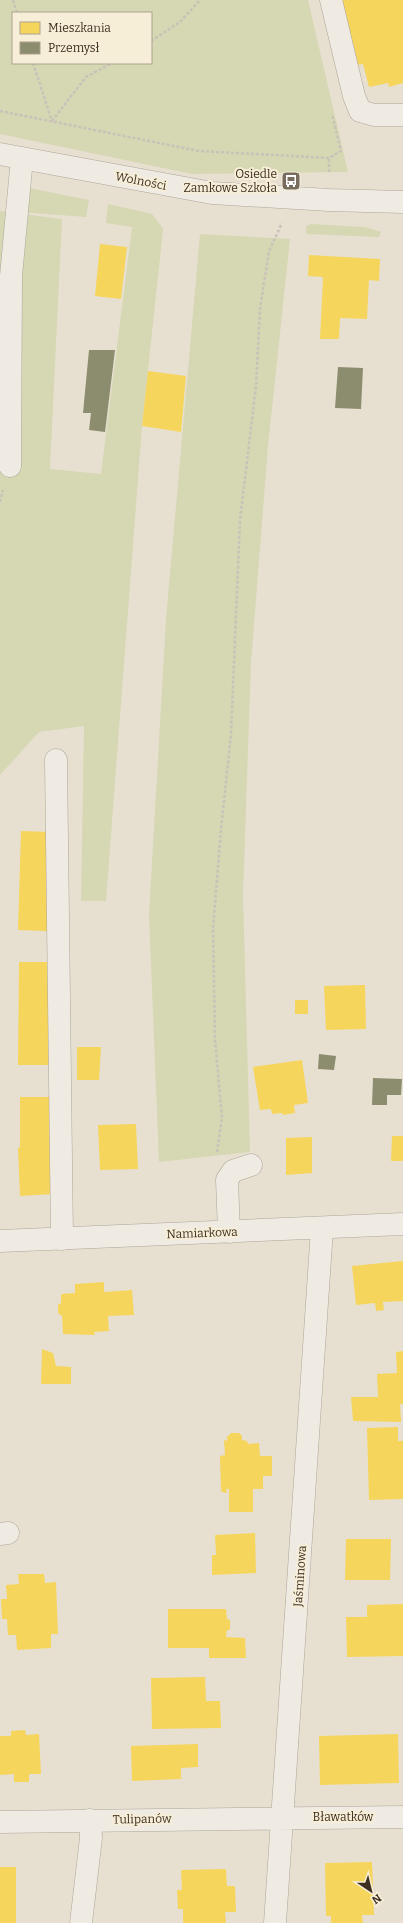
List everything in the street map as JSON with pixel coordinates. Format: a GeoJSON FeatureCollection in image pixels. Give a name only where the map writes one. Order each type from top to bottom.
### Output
{"type":"FeatureCollection","features":[{"type":"Feature","properties":{"kind":"street"},"geometry":{"type":"LineString","coordinates":[[331,0],[354,96],[360,111],[374,115],[403,115]]}},
{"type":"Feature","properties":{"kind":"street","name":"Wolności"},"geometry":{"type":"LineString","coordinates":[[0,154],[212,193],[325,200],[403,202]]}},
{"type":"Feature","properties":{"kind":"street"},"geometry":{"type":"LineString","coordinates":[[10,466],[11,276],[22,158]]}},
{"type":"Feature","properties":{"kind":"street"},"geometry":{"type":"LineString","coordinates":[[56,760],[62,1239]]}},
{"type":"Feature","properties":{"kind":"street"},"geometry":{"type":"LineString","coordinates":[[229,1232],[227,1180],[233,1171],[251,1166]]}},
{"type":"Feature","properties":{"kind":"street","name":"Namiarkowa"},"geometry":{"type":"LineString","coordinates":[[0,1241],[403,1224]]}},
{"type":"Feature","properties":{"kind":"street","name":"Jaśminowa"},"geometry":{"type":"LineString","coordinates":[[275,1923],[322,1228]]}},
{"type":"Feature","properties":{"kind":"street","name":"Bławatków"},"geometry":{"type":"LineString","coordinates":[[283,1818],[403,1817]]}},
{"type":"Feature","properties":{"kind":"street","name":"Tulipanów"},"geometry":{"type":"LineString","coordinates":[[0,1822],[283,1818]]}},
{"type":"Feature","properties":{"kind":"street"},"geometry":{"type":"LineString","coordinates":[[81,1923],[91,1838],[90,1820]]}},
{"type":"Feature","properties":{"kind":"path"},"geometry":{"type":"LineString","coordinates":[[13,0],[17,12]]}},
{"type":"Feature","properties":{"kind":"path"},"geometry":{"type":"LineString","coordinates":[[152,40],[180,22],[200,0]]}},
{"type":"Feature","properties":{"kind":"path"},"geometry":{"type":"LineString","coordinates":[[33,64],[52,121]]}},
{"type":"Feature","properties":{"kind":"path"},"geometry":{"type":"LineString","coordinates":[[52,121],[86,77],[110,64]]}},
{"type":"Feature","properties":{"kind":"path"},"geometry":{"type":"LineString","coordinates":[[0,111],[199,151],[329,158],[329,172]]}},
{"type":"Feature","properties":{"kind":"path"},"geometry":{"type":"LineString","coordinates":[[217,1155],[222,1117],[215,1040],[213,928],[220,830],[232,734],[240,520],[256,386],[260,309],[269,251],[283,218]]}},
{"type":"Feature","properties":{"kind":"green space"},"geometry":{"type":"Polygon","coordinates":[[[0,0],[308,0],[348,172],[192,174],[0,134],[0,0]]]}},
{"type":"Feature","properties":{"kind":"green space"},"geometry":{"type":"Polygon","coordinates":[[[24,187],[89,200],[86,217],[19,212],[24,187]]]}},
{"type":"Feature","properties":{"kind":"green space"},"geometry":{"type":"Polygon","coordinates":[[[108,204],[152,214],[164,230],[142,426],[106,901],[81,901],[84,726],[39,732],[0,775],[0,211],[62,219],[50,469],[101,474],[132,227],[106,223],[108,204]]]}},
{"type":"Feature","properties":{"kind":"green space"},"geometry":{"type":"Polygon","coordinates":[[[311,224],[365,227],[381,232],[379,237],[306,234],[306,226],[311,224]]]}},
{"type":"Feature","properties":{"kind":"green space"},"geometry":{"type":"Polygon","coordinates":[[[200,234],[290,239],[268,446],[251,663],[243,894],[250,1152],[159,1162],[149,915],[166,619],[200,234]]]}},
{"type":"Feature","properties":{"kind":"building: Mieszkania"},"geometry":{"type":"Polygon","coordinates":[[[342,0],[403,0],[403,83],[389,87],[388,83],[369,87],[363,64],[357,65],[342,0]]]}},
{"type":"Feature","properties":{"kind":"building: Mieszkania"},"geometry":{"type":"Polygon","coordinates":[[[100,244],[127,247],[121,299],[95,296],[100,244]]]}},
{"type":"Feature","properties":{"kind":"building: Mieszkania"},"geometry":{"type":"Polygon","coordinates":[[[309,255],[380,259],[379,281],[369,280],[367,319],[340,318],[339,339],[320,339],[323,277],[308,276],[309,255]]]}},
{"type":"Feature","properties":{"kind":"building: Mieszkania"},"geometry":{"type":"Polygon","coordinates":[[[148,371],[186,376],[181,432],[142,426],[148,371]]]}},
{"type":"Feature","properties":{"kind":"building: Mieszkania"},"geometry":{"type":"Polygon","coordinates":[[[21,831],[53,832],[47,931],[18,930],[21,831]]]}},
{"type":"Feature","properties":{"kind":"building: Mieszkania"},"geometry":{"type":"Polygon","coordinates":[[[19,962],[52,962],[50,1065],[18,1065],[19,962]]]}},
{"type":"Feature","properties":{"kind":"building: Mieszkania"},"geometry":{"type":"Polygon","coordinates":[[[365,985],[366,1029],[326,1030],[324,986],[365,985]]]}},
{"type":"Feature","properties":{"kind":"building: Mieszkania"},"geometry":{"type":"Polygon","coordinates":[[[295,1000],[308,1000],[308,1014],[295,1014],[295,1000]]]}},
{"type":"Feature","properties":{"kind":"building: Mieszkania"},"geometry":{"type":"Polygon","coordinates":[[[77,1047],[101,1047],[99,1080],[77,1080],[77,1047]]]}},
{"type":"Feature","properties":{"kind":"building: Mieszkania"},"geometry":{"type":"Polygon","coordinates":[[[302,1060],[308,1103],[294,1105],[295,1113],[283,1115],[282,1113],[272,1114],[271,1109],[260,1110],[253,1067],[302,1060]]]}},
{"type":"Feature","properties":{"kind":"building: Mieszkania"},"geometry":{"type":"Polygon","coordinates":[[[20,1097],[51,1097],[53,1194],[20,1196],[18,1148],[20,1147],[20,1097]]]}},
{"type":"Feature","properties":{"kind":"building: Mieszkania"},"geometry":{"type":"Polygon","coordinates":[[[136,1124],[138,1169],[100,1170],[98,1125],[136,1124]]]}},
{"type":"Feature","properties":{"kind":"building: Mieszkania"},"geometry":{"type":"Polygon","coordinates":[[[392,1136],[403,1136],[403,1161],[391,1161],[392,1136]]]}},
{"type":"Feature","properties":{"kind":"building: Mieszkania"},"geometry":{"type":"Polygon","coordinates":[[[312,1137],[312,1173],[286,1175],[286,1138],[312,1137]]]}},
{"type":"Feature","properties":{"kind":"building: Mieszkania"},"geometry":{"type":"Polygon","coordinates":[[[403,1261],[403,1301],[383,1302],[384,1310],[376,1311],[375,1303],[356,1305],[352,1266],[403,1261]]]}},
{"type":"Feature","properties":{"kind":"building: Mieszkania"},"geometry":{"type":"Polygon","coordinates":[[[104,1282],[104,1292],[132,1290],[134,1315],[108,1316],[109,1331],[94,1332],[95,1335],[63,1334],[62,1316],[58,1313],[58,1305],[61,1303],[61,1294],[75,1293],[75,1284],[104,1282]]]}},
{"type":"Feature","properties":{"kind":"building: Mieszkania"},"geometry":{"type":"Polygon","coordinates":[[[42,1349],[53,1353],[56,1366],[71,1367],[71,1384],[41,1384],[42,1349]]]}},
{"type":"Feature","properties":{"kind":"building: Mieszkania"},"geometry":{"type":"Polygon","coordinates":[[[403,1351],[403,1404],[400,1404],[401,1422],[353,1421],[351,1397],[378,1397],[377,1374],[397,1373],[396,1352],[403,1351]]]}},
{"type":"Feature","properties":{"kind":"building: Mieszkania"},"geometry":{"type":"Polygon","coordinates":[[[398,1427],[398,1441],[403,1441],[403,1499],[369,1500],[367,1428],[398,1427]]]}},
{"type":"Feature","properties":{"kind":"building: Mieszkania"},"geometry":{"type":"Polygon","coordinates":[[[231,1433],[239,1433],[242,1436],[242,1440],[247,1441],[248,1444],[259,1443],[260,1456],[272,1456],[272,1476],[263,1476],[263,1489],[253,1489],[253,1512],[229,1512],[229,1489],[226,1489],[227,1493],[222,1492],[221,1490],[220,1456],[225,1455],[224,1440],[227,1441],[227,1437],[231,1433]]]}},
{"type":"Feature","properties":{"kind":"building: Mieszkania"},"geometry":{"type":"Polygon","coordinates":[[[255,1533],[256,1573],[212,1575],[212,1555],[216,1555],[215,1535],[255,1533]]]}},
{"type":"Feature","properties":{"kind":"building: Mieszkania"},"geometry":{"type":"Polygon","coordinates":[[[346,1539],[391,1539],[390,1580],[345,1580],[346,1539]]]}},
{"type":"Feature","properties":{"kind":"building: Mieszkania"},"geometry":{"type":"Polygon","coordinates":[[[18,1574],[44,1574],[45,1583],[56,1582],[58,1634],[51,1634],[51,1648],[17,1650],[16,1635],[8,1635],[7,1619],[2,1619],[1,1599],[7,1599],[6,1585],[19,1584],[18,1574]]]}},
{"type":"Feature","properties":{"kind":"building: Mieszkania"},"geometry":{"type":"Polygon","coordinates":[[[403,1604],[403,1656],[347,1657],[346,1617],[367,1617],[367,1605],[403,1604]]]}},
{"type":"Feature","properties":{"kind":"building: Mieszkania"},"geometry":{"type":"Polygon","coordinates":[[[168,1609],[226,1609],[227,1619],[230,1620],[230,1630],[227,1630],[226,1637],[245,1638],[246,1658],[209,1658],[209,1648],[168,1648],[168,1609]]]}},
{"type":"Feature","properties":{"kind":"building: Mieszkania"},"geometry":{"type":"Polygon","coordinates":[[[205,1677],[206,1701],[220,1701],[221,1728],[152,1729],[151,1678],[205,1677]]]}},
{"type":"Feature","properties":{"kind":"building: Mieszkania"},"geometry":{"type":"Polygon","coordinates":[[[25,1730],[26,1735],[39,1734],[41,1774],[29,1774],[29,1782],[14,1782],[14,1774],[0,1775],[0,1736],[11,1736],[11,1731],[25,1730]]]}},
{"type":"Feature","properties":{"kind":"building: Mieszkania"},"geometry":{"type":"Polygon","coordinates":[[[398,1734],[399,1783],[320,1785],[319,1736],[398,1734]]]}},
{"type":"Feature","properties":{"kind":"building: Mieszkania"},"geometry":{"type":"Polygon","coordinates":[[[198,1744],[198,1767],[181,1768],[181,1779],[132,1781],[131,1746],[198,1744]]]}},
{"type":"Feature","properties":{"kind":"building: Mieszkania"},"geometry":{"type":"Polygon","coordinates":[[[372,1862],[374,1915],[362,1915],[363,1923],[331,1923],[331,1916],[326,1916],[325,1863],[372,1862]]]}},
{"type":"Feature","properties":{"kind":"building: Mieszkania"},"geometry":{"type":"Polygon","coordinates":[[[0,1867],[16,1867],[16,1923],[0,1923],[0,1867]]]}},
{"type":"Feature","properties":{"kind":"building: Mieszkania"},"geometry":{"type":"Polygon","coordinates":[[[226,1869],[227,1886],[235,1886],[236,1912],[225,1912],[226,1923],[183,1923],[183,1909],[178,1909],[177,1890],[182,1890],[181,1870],[226,1869]]]}},
{"type":"Feature","properties":{"kind":"building: Przemysł"},"geometry":{"type":"Polygon","coordinates":[[[89,350],[115,350],[105,432],[89,430],[91,413],[83,413],[89,350]]]}},
{"type":"Feature","properties":{"kind":"building: Przemysł"},"geometry":{"type":"Polygon","coordinates":[[[338,367],[363,368],[361,409],[335,408],[338,367]]]}},
{"type":"Feature","properties":{"kind":"building: Przemysł"},"geometry":{"type":"Polygon","coordinates":[[[319,1054],[336,1056],[334,1070],[318,1069],[319,1054]]]}},
{"type":"Feature","properties":{"kind":"building: Przemysł"},"geometry":{"type":"Polygon","coordinates":[[[373,1078],[402,1079],[401,1095],[387,1095],[387,1105],[372,1105],[373,1078]]]}},
{"type":"Feature","properties":{"kind":"place","name":"Osiedle Zamkowe Szkoła"},"geometry":{"type":"Point","coordinates":[291,181]}}]}
